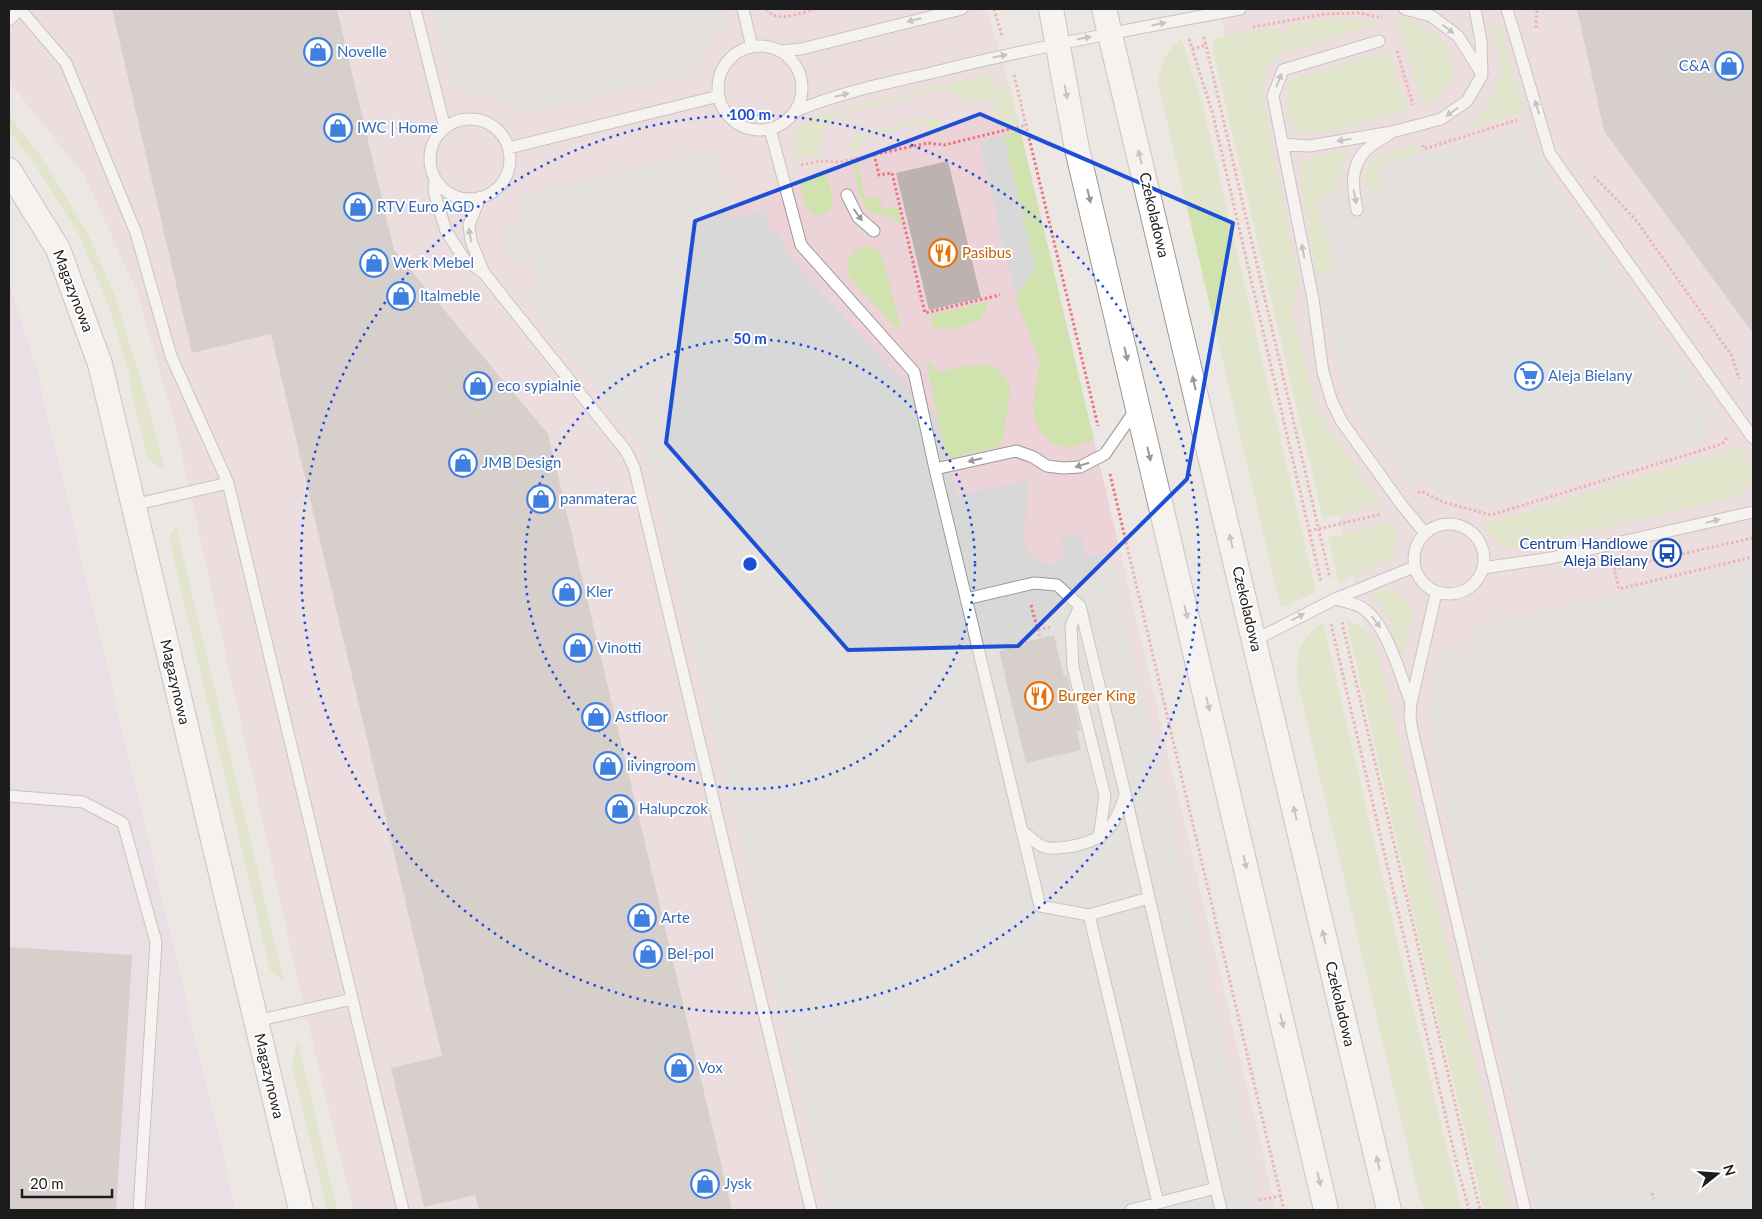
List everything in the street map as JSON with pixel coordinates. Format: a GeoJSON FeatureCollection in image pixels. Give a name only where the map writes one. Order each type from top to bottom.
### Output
{"type":"FeatureCollection","features":[{"type":"Feature","properties":{"kind":"street"},"geometry":{"type":"LineString","coordinates":[[1051,9],[1077,149],[1326,1210]]}},
{"type":"Feature","properties":{"kind":"street","name":"Czekoladowa"},"geometry":{"type":"LineString","coordinates":[[1104,9],[1389,1210]]}},
{"type":"Feature","properties":{"kind":"street","name":"Magazynowa"},"geometry":{"type":"LineString","coordinates":[[9,170],[58,249],[100,364],[301,1210]]}},
{"type":"Feature","properties":{"kind":"lane"},"geometry":{"type":"LineString","coordinates":[[9,20],[20,9],[66,63],[136,233],[172,356],[228,483],[403,1210]]}},
{"type":"Feature","properties":{"kind":"lane"},"geometry":{"type":"LineString","coordinates":[[415,9],[445,128]]}},
{"type":"Feature","properties":{"kind":"lane"},"geometry":{"type":"LineString","coordinates":[[743,9],[752,47]]}},
{"type":"Feature","properties":{"kind":"lane"},"geometry":{"type":"LineString","coordinates":[[780,51],[801,49],[962,9]]}},
{"type":"Feature","properties":{"kind":"lane"},"geometry":{"type":"LineString","coordinates":[[796,111],[825,99],[990,58],[1240,9]]}},
{"type":"Feature","properties":{"kind":"lane"},"geometry":{"type":"LineString","coordinates":[[1405,9],[1431,16],[1458,36],[1482,74]]}},
{"type":"Feature","properties":{"kind":"lane"},"geometry":{"type":"LineString","coordinates":[[1282,144],[1308,146],[1392,132],[1442,119],[1467,101],[1482,74],[1481,41],[1475,9]]}},
{"type":"Feature","properties":{"kind":"lane"},"geometry":{"type":"LineString","coordinates":[[1507,9],[1550,154],[1753,438]]}},
{"type":"Feature","properties":{"kind":"lane"},"geometry":{"type":"LineString","coordinates":[[1380,41],[1283,70],[1273,96],[1313,299],[1323,372],[1332,402],[1342,422],[1401,504],[1424,532]]}},
{"type":"Feature","properties":{"kind":"lane"},"geometry":{"type":"LineString","coordinates":[[752,47],[770,47],[780,51],[790,58],[797,67],[801,78],[801,100],[796,111],[783,124],[762,131],[752,130],[738,124],[726,114],[719,96],[720,76],[724,67],[738,53],[752,47]]}},
{"type":"Feature","properties":{"kind":"lane"},"geometry":{"type":"LineString","coordinates":[[509,148],[719,96]]}},
{"type":"Feature","properties":{"kind":"lane"},"geometry":{"type":"LineString","coordinates":[[464,119],[475,119],[495,127],[503,135],[509,148],[510,162],[504,181],[490,194],[480,197],[463,198],[455,196],[440,185],[431,169],[432,149],[435,140],[445,128],[452,123],[464,119]]}},
{"type":"Feature","properties":{"kind":"lane"},"geometry":{"type":"LineString","coordinates":[[770,129],[801,245],[914,372],[935,470],[1040,906],[1089,916],[1149,898]]}},
{"type":"Feature","properties":{"kind":"lane"},"geometry":{"type":"LineString","coordinates":[[1357,210],[1353,188],[1353,171],[1365,151],[1392,132]]}},
{"type":"Feature","properties":{"kind":"lane"},"geometry":{"type":"LineString","coordinates":[[435,178],[434,192],[446,232],[466,260],[484,273],[626,451],[634,468],[811,1210]]}},
{"type":"Feature","properties":{"kind":"lane"},"geometry":{"type":"LineString","coordinates":[[847,195],[858,216],[874,231]]}},
{"type":"Feature","properties":{"kind":"lane"},"geometry":{"type":"LineString","coordinates":[[480,197],[469,225],[471,241],[484,273]]}},
{"type":"Feature","properties":{"kind":"lane"},"geometry":{"type":"LineString","coordinates":[[935,470],[1016,451],[1033,457],[1047,466],[1063,468],[1080,467],[1105,454],[1138,407]]}},
{"type":"Feature","properties":{"kind":"lane"},"geometry":{"type":"LineString","coordinates":[[133,505],[228,483]]}},
{"type":"Feature","properties":{"kind":"lane"},"geometry":{"type":"LineString","coordinates":[[1483,568],[1551,558],[1753,512]]}},
{"type":"Feature","properties":{"kind":"lane"},"geometry":{"type":"LineString","coordinates":[[1452,523],[1464,526],[1474,533],[1481,543],[1484,555],[1483,568],[1479,578],[1471,587],[1460,593],[1448,595],[1436,593],[1427,588],[1420,580],[1414,567],[1414,548],[1424,532],[1440,524],[1452,523]]}},
{"type":"Feature","properties":{"kind":"lane"},"geometry":{"type":"LineString","coordinates":[[1255,640],[1335,599],[1414,567]]}},
{"type":"Feature","properties":{"kind":"lane"},"geometry":{"type":"LineString","coordinates":[[966,599],[1034,582],[1057,585],[1080,606],[1221,1210]]}},
{"type":"Feature","properties":{"kind":"lane"},"geometry":{"type":"LineString","coordinates":[[1436,593],[1412,703],[1410,716],[1412,730],[1525,1210]]}},
{"type":"Feature","properties":{"kind":"lane"},"geometry":{"type":"LineString","coordinates":[[1335,599],[1357,605],[1376,620],[1384,634],[1412,703]]}},
{"type":"Feature","properties":{"kind":"lane"},"geometry":{"type":"LineString","coordinates":[[1080,606],[1071,626],[1073,667],[1104,796],[1098,838]]}},
{"type":"Feature","properties":{"kind":"lane"},"geometry":{"type":"LineString","coordinates":[[1022,831],[1041,846],[1055,849],[1079,845],[1098,838],[1112,826],[1121,810],[1125,793]]}},
{"type":"Feature","properties":{"kind":"lane"},"geometry":{"type":"LineString","coordinates":[[9,796],[82,802],[123,823],[156,942],[139,1210]]}},
{"type":"Feature","properties":{"kind":"lane"},"geometry":{"type":"LineString","coordinates":[[1089,916],[1158,1204]]}},
{"type":"Feature","properties":{"kind":"lane"},"geometry":{"type":"LineString","coordinates":[[256,1021],[352,999]]}},
{"type":"Feature","properties":{"kind":"lane"},"geometry":{"type":"LineString","coordinates":[[1131,1210],[1216,1188]]}},
{"type":"Feature","properties":{"kind":"path"},"geometry":{"type":"LineString","coordinates":[[766,9],[770,14],[777,17],[815,9]]}},
{"type":"Feature","properties":{"kind":"path"},"geometry":{"type":"LineString","coordinates":[[1536,30],[1537,9]]}},
{"type":"Feature","properties":{"kind":"path"},"geometry":{"type":"LineString","coordinates":[[1202,29],[1331,583]]}},
{"type":"Feature","properties":{"kind":"path"},"geometry":{"type":"LineString","coordinates":[[1192,49],[1206,45]]}},
{"type":"Feature","properties":{"kind":"path"},"geometry":{"type":"LineString","coordinates":[[1013,75],[1284,1210]]}},
{"type":"Feature","properties":{"kind":"path"},"geometry":{"type":"LineString","coordinates":[[1423,144],[1424,149],[1518,120],[1524,120]]}},
{"type":"Feature","properties":{"kind":"path"},"geometry":{"type":"LineString","coordinates":[[781,170],[820,161],[839,162],[928,143],[944,145],[1026,125]]}},
{"type":"Feature","properties":{"kind":"path"},"geometry":{"type":"LineString","coordinates":[[874,154],[879,175],[892,173],[925,313],[1000,295]]}},
{"type":"Feature","properties":{"kind":"path"},"geometry":{"type":"LineString","coordinates":[[1588,170],[1636,220],[1732,356],[1739,382]]}},
{"type":"Feature","properties":{"kind":"path"},"geometry":{"type":"LineString","coordinates":[[1416,494],[1421,491],[1444,502],[1491,515],[1722,444],[1732,431]]}},
{"type":"Feature","properties":{"kind":"path"},"geometry":{"type":"LineString","coordinates":[[1309,531],[1386,513]]}},
{"type":"Feature","properties":{"kind":"path"},"geometry":{"type":"LineString","coordinates":[[1753,538],[1614,569],[1619,589],[1753,557]]}},
{"type":"Feature","properties":{"kind":"path"},"geometry":{"type":"LineString","coordinates":[[1031,603],[1040,638]]}},
{"type":"Feature","properties":{"kind":"path"},"geometry":{"type":"LineString","coordinates":[[1341,619],[1480,1210]]}},
{"type":"Feature","properties":{"kind":"path"},"geometry":{"type":"LineString","coordinates":[[1652,1193],[1654,1199]]}},
{"type":"Feature","properties":{"kind":"path"},"geometry":{"type":"LineString","coordinates":[[1259,1200],[1281,1196]]}},
{"type":"Feature","properties":{"kind":"highlighted area"},"geometry":{"type":"Polygon","coordinates":[[[980,114],[1233,223],[1187,479],[1018,646],[848,650],[666,443],[695,221],[980,114]]]}},
{"type":"Feature","properties":{"kind":"shaded area"},"geometry":{"type":"Polygon","coordinates":[[[9,9],[986,9],[1010,86],[1276,1210],[353,1210],[296,973],[175,424],[137,292],[84,175],[9,82],[9,9]]]}},
{"type":"Feature","properties":{"kind":"shaded area"},"geometry":{"type":"Polygon","coordinates":[[[433,9],[727,9],[730,26],[716,35],[700,58],[695,73],[525,115],[487,95],[453,90],[433,9]]]}},
{"type":"Feature","properties":{"kind":"shaded area","name":"Aleja Bielany"},"geometry":{"type":"Polygon","coordinates":[[[1219,9],[1753,9],[1753,1210],[1501,1210],[1219,9]]]}},
{"type":"Feature","properties":{"kind":"shaded area"},"geometry":{"type":"Polygon","coordinates":[[[1521,126],[1527,146],[1537,143],[1548,176],[1721,417],[1704,423],[1710,441],[1496,507],[1485,508],[1431,489],[1419,481],[1410,486],[1358,417],[1345,393],[1330,337],[1317,276],[1337,263],[1318,200],[1337,193],[1387,190],[1381,166],[1521,126]]]}},
{"type":"Feature","properties":{"kind":"shaded area"},"geometry":{"type":"Polygon","coordinates":[[[1004,135],[1035,269],[1017,295],[1017,301],[979,141],[1004,135]]]}},
{"type":"Feature","properties":{"kind":"shaded area"},"geometry":{"type":"Polygon","coordinates":[[[713,151],[731,219],[765,209],[770,234],[780,232],[786,254],[938,419],[957,495],[1029,480],[1023,543],[1037,561],[1050,563],[1065,561],[1061,538],[1081,534],[1086,557],[1109,551],[1262,1210],[828,1210],[657,495],[639,442],[522,295],[534,287],[538,280],[534,261],[513,265],[502,224],[524,219],[520,195],[713,151]]]}},
{"type":"Feature","properties":{"kind":"shaded area"},"geometry":{"type":"Polygon","coordinates":[[[9,283],[36,367],[236,1210],[9,1210],[9,283]]]}},
{"type":"Feature","properties":{"kind":"shaded area"},"geometry":{"type":"Polygon","coordinates":[[[1753,561],[1753,1210],[1539,1210],[1452,843],[1433,749],[1429,716],[1433,682],[1443,649],[1463,656],[1464,652],[1477,648],[1473,628],[1753,561]]]}},
{"type":"Feature","properties":{"kind":"green space"},"geometry":{"type":"Polygon","coordinates":[[[1396,16],[1404,18],[1440,37],[1452,55],[1454,77],[1439,98],[1423,106],[1396,16]]]}},
{"type":"Feature","properties":{"kind":"green space"},"geometry":{"type":"Polygon","coordinates":[[[1335,18],[1382,23],[1284,53],[1268,65],[1262,94],[1300,286],[1291,312],[1318,410],[1335,439],[1382,503],[1323,519],[1213,51],[1213,42],[1216,38],[1276,27],[1279,35],[1287,33],[1286,25],[1335,18]]]}},
{"type":"Feature","properties":{"kind":"green space"},"geometry":{"type":"Polygon","coordinates":[[[1500,25],[1525,112],[1465,131],[1488,108],[1503,67],[1492,26],[1500,25]]]}},
{"type":"Feature","properties":{"kind":"green space"},"geometry":{"type":"Polygon","coordinates":[[[1181,38],[1203,106],[1316,592],[1285,606],[1280,605],[1158,84],[1165,58],[1181,38]]]}},
{"type":"Feature","properties":{"kind":"green space"},"geometry":{"type":"Polygon","coordinates":[[[1390,51],[1408,110],[1342,129],[1307,134],[1298,130],[1290,121],[1286,108],[1286,95],[1293,79],[1390,51]]]}},
{"type":"Feature","properties":{"kind":"green space"},"geometry":{"type":"Polygon","coordinates":[[[992,73],[996,88],[1010,86],[1018,123],[1000,127],[993,99],[969,104],[949,88],[837,115],[824,132],[820,154],[795,160],[792,145],[794,134],[797,129],[815,117],[992,73]]]}},
{"type":"Feature","properties":{"kind":"green space"},"geometry":{"type":"Polygon","coordinates":[[[9,115],[44,161],[88,234],[116,299],[143,387],[165,469],[156,465],[147,455],[131,390],[130,376],[109,306],[79,235],[32,160],[9,131],[9,115]]]}},
{"type":"Feature","properties":{"kind":"green space"},"geometry":{"type":"Polygon","coordinates":[[[927,118],[939,121],[947,131],[929,135],[926,123],[866,137],[859,143],[858,151],[851,153],[851,146],[857,135],[927,118]]]}},
{"type":"Feature","properties":{"kind":"green space"},"geometry":{"type":"Polygon","coordinates":[[[1020,131],[1094,440],[1068,448],[1051,443],[1040,431],[1035,418],[1033,403],[1040,362],[1017,301],[1017,295],[1035,269],[1004,135],[1020,131]]]}},
{"type":"Feature","properties":{"kind":"green space"},"geometry":{"type":"Polygon","coordinates":[[[1419,145],[1421,153],[1379,165],[1386,187],[1372,189],[1366,184],[1365,174],[1368,166],[1374,160],[1391,152],[1419,145]]]}},
{"type":"Feature","properties":{"kind":"green space"},"geometry":{"type":"Polygon","coordinates":[[[1352,147],[1344,159],[1336,190],[1316,201],[1336,266],[1325,279],[1316,273],[1300,177],[1300,164],[1307,160],[1352,147]]]}},
{"type":"Feature","properties":{"kind":"green space"},"geometry":{"type":"Polygon","coordinates":[[[858,163],[865,199],[879,197],[883,210],[898,207],[903,226],[892,217],[875,214],[865,206],[859,192],[856,177],[854,164],[858,163]]]}},
{"type":"Feature","properties":{"kind":"green space"},"geometry":{"type":"Polygon","coordinates":[[[826,174],[832,195],[832,207],[824,214],[815,215],[806,207],[799,179],[826,174]]]}},
{"type":"Feature","properties":{"kind":"green space"},"geometry":{"type":"Polygon","coordinates":[[[864,247],[874,248],[881,253],[900,324],[898,328],[849,277],[848,260],[855,251],[864,247]]]}},
{"type":"Feature","properties":{"kind":"green space"},"geometry":{"type":"Polygon","coordinates":[[[986,302],[983,315],[978,320],[958,327],[943,329],[937,328],[932,324],[930,315],[986,302]]]}},
{"type":"Feature","properties":{"kind":"green space"},"geometry":{"type":"Polygon","coordinates":[[[926,360],[938,372],[970,365],[990,366],[999,370],[1010,390],[1002,444],[953,458],[947,455],[926,360]]]}},
{"type":"Feature","properties":{"kind":"green space"},"geometry":{"type":"Polygon","coordinates":[[[1743,446],[1752,469],[1752,481],[1749,487],[1734,497],[1516,548],[1503,547],[1494,540],[1481,522],[1498,520],[1743,446]]]}},
{"type":"Feature","properties":{"kind":"green space"},"geometry":{"type":"Polygon","coordinates":[[[1392,522],[1397,534],[1394,557],[1339,583],[1328,538],[1392,522]]]}},
{"type":"Feature","properties":{"kind":"green space"},"geometry":{"type":"Polygon","coordinates":[[[176,526],[284,982],[270,970],[169,538],[176,526]]]}},
{"type":"Feature","properties":{"kind":"green space"},"geometry":{"type":"Polygon","coordinates":[[[1384,589],[1397,593],[1406,599],[1410,607],[1412,616],[1411,626],[1402,659],[1400,658],[1389,618],[1381,604],[1368,596],[1384,589]]]}},
{"type":"Feature","properties":{"kind":"green space"},"geometry":{"type":"Polygon","coordinates":[[[1346,620],[1364,629],[1376,644],[1510,1210],[1484,1210],[1346,620]]]}},
{"type":"Feature","properties":{"kind":"green space"},"geometry":{"type":"Polygon","coordinates":[[[1323,622],[1462,1210],[1425,1210],[1419,1196],[1298,684],[1298,656],[1300,649],[1308,635],[1323,622]]]}},
{"type":"Feature","properties":{"kind":"green space"},"geometry":{"type":"Polygon","coordinates":[[[298,1041],[337,1210],[327,1210],[292,1065],[298,1041]]]}},
{"type":"Feature","properties":{"kind":"building"},"geometry":{"type":"Polygon","coordinates":[[[112,9],[337,9],[394,250],[548,434],[732,1210],[479,1210],[475,1195],[424,1207],[391,1068],[442,1056],[271,334],[192,353],[112,9]]]}},
{"type":"Feature","properties":{"kind":"building"},"geometry":{"type":"Polygon","coordinates":[[[1577,9],[1753,9],[1753,333],[1604,131],[1577,9]]]}},
{"type":"Feature","properties":{"kind":"building","name":"Pasibus"},"geometry":{"type":"Polygon","coordinates":[[[948,161],[981,298],[929,310],[896,173],[948,161]]]}},
{"type":"Feature","properties":{"kind":"building","name":"Burger King"},"geometry":{"type":"Polygon","coordinates":[[[1054,635],[1064,677],[1067,676],[1081,730],[1077,731],[1081,750],[1026,763],[999,651],[1054,635]]]}},
{"type":"Feature","properties":{"kind":"building"},"geometry":{"type":"Polygon","coordinates":[[[9,947],[132,955],[116,1210],[9,1210],[9,947]]]}},
{"type":"Feature","properties":{"kind":"place","name":"Novelle"},"geometry":{"type":"Point","coordinates":[318,52]}},
{"type":"Feature","properties":{"kind":"place","name":"C&A"},"geometry":{"type":"Point","coordinates":[1729,66]}},
{"type":"Feature","properties":{"kind":"place","name":"IWC | Home"},"geometry":{"type":"Point","coordinates":[338,128]}},
{"type":"Feature","properties":{"kind":"place","name":"RTV Euro AGD"},"geometry":{"type":"Point","coordinates":[358,207]}},
{"type":"Feature","properties":{"kind":"place","name":"Pasibus"},"geometry":{"type":"Point","coordinates":[943,253]}},
{"type":"Feature","properties":{"kind":"place","name":"Werk Mebel"},"geometry":{"type":"Point","coordinates":[374,263]}},
{"type":"Feature","properties":{"kind":"place","name":"Italmeble"},"geometry":{"type":"Point","coordinates":[401,296]}},
{"type":"Feature","properties":{"kind":"place","name":"Aleja Bielany"},"geometry":{"type":"Point","coordinates":[1529,376]}},
{"type":"Feature","properties":{"kind":"place","name":"eco sypialnie"},"geometry":{"type":"Point","coordinates":[478,386]}},
{"type":"Feature","properties":{"kind":"place","name":"JMB Design"},"geometry":{"type":"Point","coordinates":[463,463]}},
{"type":"Feature","properties":{"kind":"place","name":"panmaterac"},"geometry":{"type":"Point","coordinates":[541,499]}},
{"type":"Feature","properties":{"kind":"place","name":"Centrum Handlowe Aleja Bielany"},"geometry":{"type":"Point","coordinates":[1667,553]}},
{"type":"Feature","properties":{"kind":"place","name":"Kler"},"geometry":{"type":"Point","coordinates":[567,592]}},
{"type":"Feature","properties":{"kind":"place","name":"Vinotti"},"geometry":{"type":"Point","coordinates":[578,648]}},
{"type":"Feature","properties":{"kind":"place","name":"Burger King"},"geometry":{"type":"Point","coordinates":[1039,696]}},
{"type":"Feature","properties":{"kind":"place","name":"Astfloor"},"geometry":{"type":"Point","coordinates":[596,717]}},
{"type":"Feature","properties":{"kind":"place","name":"livingroom"},"geometry":{"type":"Point","coordinates":[608,766]}},
{"type":"Feature","properties":{"kind":"place","name":"Halupczok"},"geometry":{"type":"Point","coordinates":[620,809]}},
{"type":"Feature","properties":{"kind":"place","name":"Arte"},"geometry":{"type":"Point","coordinates":[642,918]}},
{"type":"Feature","properties":{"kind":"place","name":"Bel-pol"},"geometry":{"type":"Point","coordinates":[648,954]}},
{"type":"Feature","properties":{"kind":"place","name":"Vox"},"geometry":{"type":"Point","coordinates":[679,1068]}},
{"type":"Feature","properties":{"kind":"place","name":"Jysk"},"geometry":{"type":"Point","coordinates":[705,1184]}}]}
